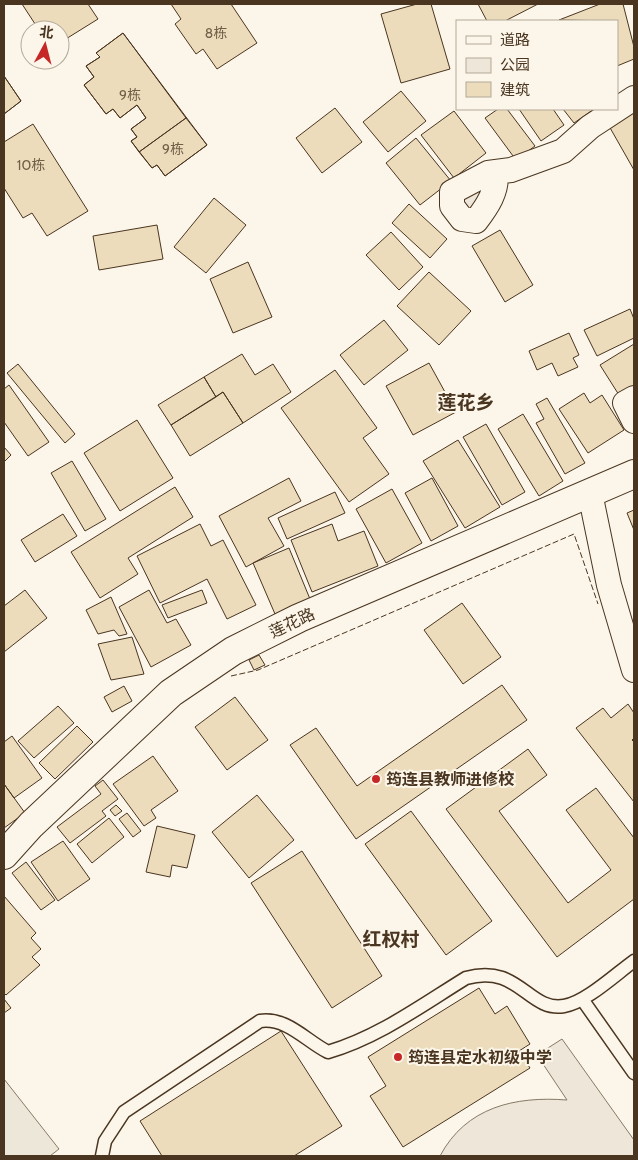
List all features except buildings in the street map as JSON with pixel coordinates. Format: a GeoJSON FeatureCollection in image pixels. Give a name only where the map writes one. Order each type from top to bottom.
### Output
{"type":"FeatureCollection","features":[{"type":"Feature","properties":{"kind":"main road","name":"莲花路"},"geometry":{"type":"LineString","coordinates":[[4,855],[31,825],[171,693],[232,652],[299,618],[634,474]]}},
{"type":"Feature","properties":{"kind":"street"},"geometry":{"type":"LineString","coordinates":[[618,109],[634,98]]}},
{"type":"Feature","properties":{"kind":"street"},"geometry":{"type":"LineString","coordinates":[[495,172],[528,165],[563,151],[590,127],[616,110]]}},
{"type":"Feature","properties":{"kind":"street"},"geometry":{"type":"LineString","coordinates":[[634,398],[625,403],[634,421]]}},
{"type":"Feature","properties":{"kind":"street"},"geometry":{"type":"LineString","coordinates":[[590,492],[608,585],[634,670]]}},
{"type":"Feature","properties":{"kind":"lane"},"geometry":{"type":"LineString","coordinates":[[102,1156],[105,1141],[124,1112],[260,1021],[270,1019],[289,1026],[312,1044],[328,1052],[352,1045],[382,1030],[466,978],[482,973],[502,976],[550,1006],[564,1006],[582,998],[634,961]]}},
{"type":"Feature","properties":{"kind":"lane"},"geometry":{"type":"LineString","coordinates":[[582,998],[634,1073]]}},
{"type":"Feature","properties":{"kind":"green space"},"geometry":{"type":"Polygon","coordinates":[[[486,180],[483,201],[465,212],[459,196],[486,180]]]}},
{"type":"Feature","properties":{"kind":"green space"},"geometry":{"type":"Polygon","coordinates":[[[562,1039],[634,1140],[634,1156],[440,1156],[451,1139],[463,1126],[494,1108],[529,1100],[567,1100],[537,1055],[562,1039]]]}},
{"type":"Feature","properties":{"kind":"shaded area"},"geometry":{"type":"Polygon","coordinates":[[[4,1079],[59,1149],[50,1156],[4,1156],[4,1079]]]}},
{"type":"Feature","properties":{"kind":"fence"},"geometry":{"type":"LineString","coordinates":[[231,676],[258,670],[574,534],[598,604]]}},
{"type":"Feature","properties":{"kind":"place","name":"筠连县教师进修校"},"geometry":{"type":"Point","coordinates":[376,779]}},
{"type":"Feature","properties":{"kind":"place","name":"筠连县定水初级中学"},"geometry":{"type":"Point","coordinates":[398,1057]}},
{"type":"Feature","properties":{"kind":"district","name":"莲花乡"},"geometry":{"type":"Point","coordinates":[466,402]}},
{"type":"Feature","properties":{"kind":"district","name":"红权村"},"geometry":{"type":"Point","coordinates":[391,939]}}]}
